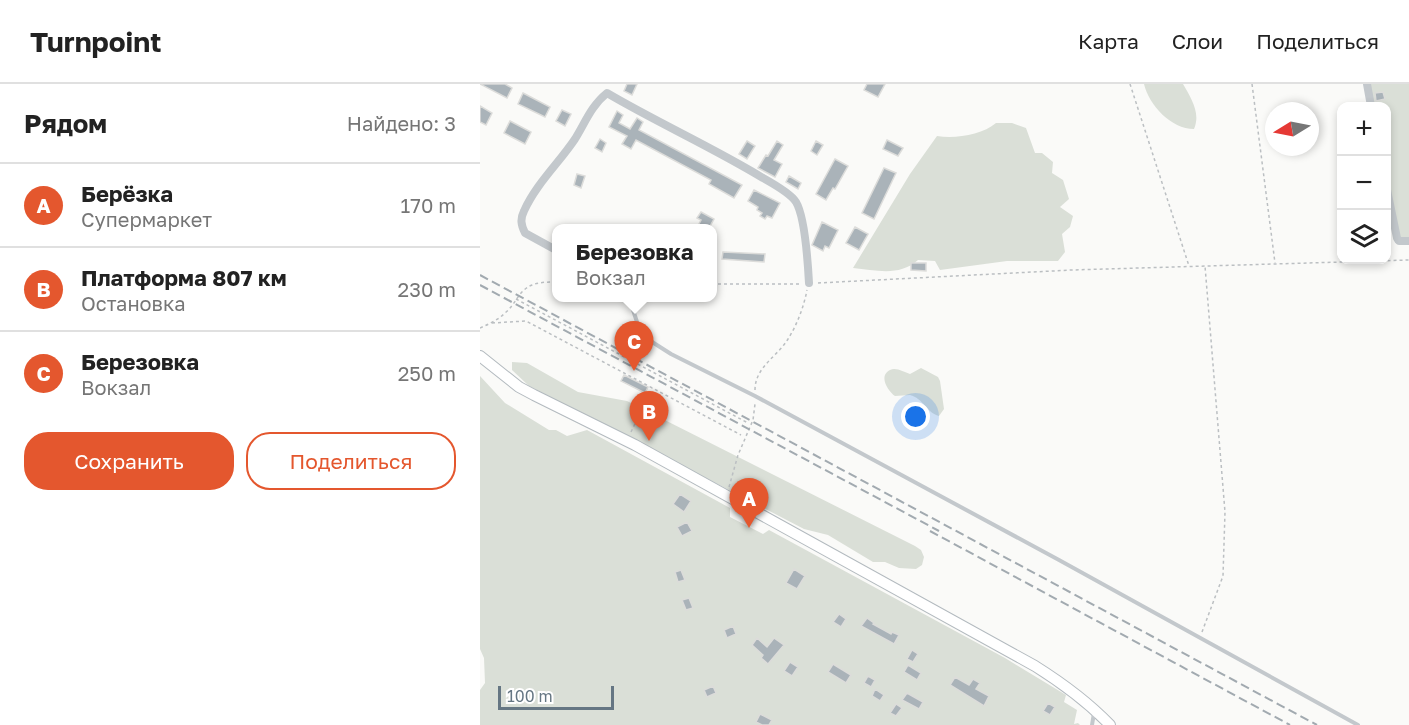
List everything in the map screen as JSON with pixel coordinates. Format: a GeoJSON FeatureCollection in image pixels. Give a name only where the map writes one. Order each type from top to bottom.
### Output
{"type":"FeatureCollection","features":[{"type":"Feature","properties":{"kind":"street"},"geometry":{"type":"LineString","coordinates":[[1367,84],[1370,102]]}},
{"type":"Feature","properties":{"kind":"street"},"geometry":{"type":"LineString","coordinates":[[552,248],[525,233],[521,220],[523,212],[575,140],[596,102],[606,93],[743,166],[776,186],[796,202],[808,262],[809,283]]}},
{"type":"Feature","properties":{"kind":"street"},"geometry":{"type":"LineString","coordinates":[[1391,209],[1397,238],[1400,241],[1409,241]]}},
{"type":"Feature","properties":{"kind":"street"},"geometry":{"type":"LineString","coordinates":[[480,356],[534,396],[627,441],[1035,666],[1066,686],[1095,709],[1110,725]]}},
{"type":"Feature","properties":{"kind":"lane"},"geometry":{"type":"LineString","coordinates":[[631,302],[639,328],[649,340],[671,354],[755,396],[1358,725]]}},
{"type":"Feature","properties":{"kind":"lane"},"geometry":{"type":"LineString","coordinates":[[1092,725],[1095,709]]}},
{"type":"Feature","properties":{"kind":"path"},"geometry":{"type":"LineString","coordinates":[[1130,84],[1189,267]]}},
{"type":"Feature","properties":{"kind":"path"},"geometry":{"type":"LineString","coordinates":[[1252,84],[1275,264]]}},
{"type":"Feature","properties":{"kind":"path"},"geometry":{"type":"LineString","coordinates":[[717,284],[809,283],[1061,271],[1409,260]]}},
{"type":"Feature","properties":{"kind":"path"},"geometry":{"type":"LineString","coordinates":[[1199,638],[1223,576],[1225,512],[1205,266]]}},
{"type":"Feature","properties":{"kind":"path"},"geometry":{"type":"LineString","coordinates":[[480,328],[506,313],[529,286],[535,283],[552,282]]}},
{"type":"Feature","properties":{"kind":"path"},"geometry":{"type":"LineString","coordinates":[[727,496],[738,455],[753,420],[755,383],[761,370],[788,340],[806,298],[809,283]]}},
{"type":"Feature","properties":{"kind":"path"},"geometry":{"type":"LineString","coordinates":[[516,299],[748,423]]}},
{"type":"Feature","properties":{"kind":"path"},"geometry":{"type":"LineString","coordinates":[[492,323],[526,321],[741,435]]}},
{"type":"Feature","properties":{"kind":"path"},"geometry":{"type":"LineString","coordinates":[[627,441],[652,387]]}},
{"type":"Feature","properties":{"kind":"shaded area"},"geometry":{"type":"Polygon","coordinates":[[[1144,84],[1183,84],[1196,111],[1194,129],[1177,125],[1162,114],[1151,100],[1144,84]]]}},
{"type":"Feature","properties":{"kind":"shaded area"},"geometry":{"type":"Polygon","coordinates":[[[1364,84],[1409,84],[1409,243],[1395,243],[1391,222],[1391,102],[1368,102],[1364,84]]]}},
{"type":"Feature","properties":{"kind":"shaded area"},"geometry":{"type":"Polygon","coordinates":[[[996,123],[1012,123],[1026,128],[1035,153],[1042,153],[1053,162],[1052,173],[1063,180],[1069,199],[1060,207],[1073,216],[1070,227],[1062,234],[1065,252],[1058,261],[1007,261],[940,270],[935,261],[918,260],[895,271],[853,268],[910,174],[937,136],[968,135],[983,131],[996,123]]]}},
{"type":"Feature","properties":{"kind":"shaded area"},"geometry":{"type":"Polygon","coordinates":[[[512,362],[527,363],[578,392],[627,401],[915,546],[921,550],[924,557],[922,565],[916,569],[899,568],[885,562],[873,562],[828,535],[804,529],[529,386],[512,370],[512,362]]]}},
{"type":"Feature","properties":{"kind":"shaded area"},"geometry":{"type":"Polygon","coordinates":[[[921,368],[938,377],[940,381],[944,409],[939,416],[910,395],[895,396],[885,383],[886,373],[892,369],[910,374],[921,368]]]}},
{"type":"Feature","properties":{"kind":"shaded area"},"geometry":{"type":"Polygon","coordinates":[[[480,376],[505,403],[549,430],[556,430],[567,436],[587,430],[730,508],[730,517],[763,534],[769,530],[1005,658],[1066,695],[1064,702],[1077,710],[1074,724],[1080,725],[480,725],[480,690],[485,683],[484,658],[480,649],[480,376]]]}},
{"type":"Feature","properties":{"kind":"building"},"geometry":{"type":"Polygon","coordinates":[[[480,84],[505,84],[512,88],[507,98],[480,84]]]}},
{"type":"Feature","properties":{"kind":"building"},"geometry":{"type":"Polygon","coordinates":[[[627,84],[637,84],[632,95],[624,91],[627,84]]]}},
{"type":"Feature","properties":{"kind":"building"},"geometry":{"type":"Polygon","coordinates":[[[867,84],[885,84],[878,97],[864,90],[867,84]]]}},
{"type":"Feature","properties":{"kind":"building"},"geometry":{"type":"Polygon","coordinates":[[[1383,92],[1385,99],[1376,101],[1375,93],[1383,92]]]}},
{"type":"Feature","properties":{"kind":"building"},"geometry":{"type":"Polygon","coordinates":[[[523,93],[550,107],[545,117],[518,104],[523,93]]]}},
{"type":"Feature","properties":{"kind":"building"},"geometry":{"type":"Polygon","coordinates":[[[480,106],[492,113],[486,125],[480,122],[480,106]]]}},
{"type":"Feature","properties":{"kind":"building"},"geometry":{"type":"Polygon","coordinates":[[[562,110],[571,114],[565,126],[556,121],[562,110]]]}},
{"type":"Feature","properties":{"kind":"building"},"geometry":{"type":"Polygon","coordinates":[[[617,111],[623,115],[619,123],[630,129],[637,118],[643,122],[639,130],[742,185],[734,198],[709,184],[711,180],[636,140],[631,149],[622,144],[627,136],[609,127],[617,111]]]}},
{"type":"Feature","properties":{"kind":"building"},"geometry":{"type":"Polygon","coordinates":[[[510,121],[531,132],[525,144],[504,133],[510,121]]]}},
{"type":"Feature","properties":{"kind":"building"},"geometry":{"type":"Polygon","coordinates":[[[600,139],[606,143],[602,152],[595,148],[600,139]]]}},
{"type":"Feature","properties":{"kind":"building"},"geometry":{"type":"Polygon","coordinates":[[[887,140],[903,148],[898,156],[883,149],[887,140]]]}},
{"type":"Feature","properties":{"kind":"building"},"geometry":{"type":"Polygon","coordinates":[[[747,141],[755,146],[747,159],[739,154],[747,141]]]}},
{"type":"Feature","properties":{"kind":"building"},"geometry":{"type":"Polygon","coordinates":[[[777,141],[783,145],[774,160],[782,164],[775,177],[758,168],[777,141]]]}},
{"type":"Feature","properties":{"kind":"building"},"geometry":{"type":"Polygon","coordinates":[[[816,141],[823,145],[817,155],[811,151],[816,141]]]}},
{"type":"Feature","properties":{"kind":"building"},"geometry":{"type":"Polygon","coordinates":[[[835,159],[848,166],[826,200],[816,194],[835,159]]]}},
{"type":"Feature","properties":{"kind":"building"},"geometry":{"type":"Polygon","coordinates":[[[884,168],[896,173],[874,219],[862,213],[884,168]]]}},
{"type":"Feature","properties":{"kind":"building"},"geometry":{"type":"Polygon","coordinates":[[[577,174],[585,176],[581,188],[574,185],[577,174]]]}},
{"type":"Feature","properties":{"kind":"building"},"geometry":{"type":"Polygon","coordinates":[[[789,176],[801,183],[798,189],[786,182],[789,176]]]}},
{"type":"Feature","properties":{"kind":"building"},"geometry":{"type":"Polygon","coordinates":[[[754,190],[780,203],[772,218],[767,216],[765,219],[760,216],[762,213],[757,210],[758,207],[748,201],[754,190]]]}},
{"type":"Feature","properties":{"kind":"building"},"geometry":{"type":"Polygon","coordinates":[[[701,212],[714,219],[711,224],[699,224],[701,220],[697,218],[701,212]]]}},
{"type":"Feature","properties":{"kind":"building"},"geometry":{"type":"Polygon","coordinates":[[[822,222],[838,230],[829,248],[825,246],[823,251],[812,245],[822,222]]]}},
{"type":"Feature","properties":{"kind":"building"},"geometry":{"type":"Polygon","coordinates":[[[855,227],[868,234],[859,250],[846,243],[855,227]]]}},
{"type":"Feature","properties":{"kind":"building"},"geometry":{"type":"Polygon","coordinates":[[[723,252],[765,254],[764,262],[722,259],[723,252]]]}},
{"type":"Feature","properties":{"kind":"building"},"geometry":{"type":"Polygon","coordinates":[[[911,263],[926,263],[926,271],[911,270],[911,263]]]}},
{"type":"Feature","properties":{"kind":"building"},"geometry":{"type":"Polygon","coordinates":[[[624,375],[648,387],[645,393],[621,381],[624,375]]]}},
{"type":"Feature","properties":{"kind":"building"},"geometry":{"type":"Polygon","coordinates":[[[680,494],[691,501],[684,512],[673,504],[680,494]]]}},
{"type":"Feature","properties":{"kind":"building"},"geometry":{"type":"Polygon","coordinates":[[[687,522],[692,531],[682,536],[677,527],[687,522]]]}},
{"type":"Feature","properties":{"kind":"building"},"geometry":{"type":"Polygon","coordinates":[[[794,569],[805,576],[797,589],[786,583],[794,569]]]}},
{"type":"Feature","properties":{"kind":"building"},"geometry":{"type":"Polygon","coordinates":[[[681,570],[685,580],[678,582],[675,572],[681,570]]]}},
{"type":"Feature","properties":{"kind":"building"},"geometry":{"type":"Polygon","coordinates":[[[689,598],[693,608],[686,610],[682,600],[689,598]]]}},
{"type":"Feature","properties":{"kind":"building"},"geometry":{"type":"Polygon","coordinates":[[[839,614],[846,619],[841,627],[833,622],[839,614]]]}},
{"type":"Feature","properties":{"kind":"building"},"geometry":{"type":"Polygon","coordinates":[[[867,618],[891,634],[892,632],[899,635],[894,644],[861,626],[867,618]]]}},
{"type":"Feature","properties":{"kind":"building"},"geometry":{"type":"Polygon","coordinates":[[[733,626],[736,634],[727,638],[724,630],[733,626]]]}},
{"type":"Feature","properties":{"kind":"building"},"geometry":{"type":"Polygon","coordinates":[[[757,638],[767,647],[774,638],[784,645],[768,664],[761,658],[763,655],[752,645],[757,638]]]}},
{"type":"Feature","properties":{"kind":"building"},"geometry":{"type":"Polygon","coordinates":[[[912,650],[918,654],[913,662],[907,659],[912,650]]]}},
{"type":"Feature","properties":{"kind":"building"},"geometry":{"type":"Polygon","coordinates":[[[790,662],[798,667],[792,676],[784,671],[790,662]]]}},
{"type":"Feature","properties":{"kind":"building"},"geometry":{"type":"Polygon","coordinates":[[[833,664],[851,675],[846,683],[828,672],[833,664]]]}},
{"type":"Feature","properties":{"kind":"building"},"geometry":{"type":"Polygon","coordinates":[[[908,665],[921,673],[917,680],[904,672],[908,665]]]}},
{"type":"Feature","properties":{"kind":"building"},"geometry":{"type":"Polygon","coordinates":[[[868,676],[875,680],[871,687],[864,683],[868,676]]]}},
{"type":"Feature","properties":{"kind":"building"},"geometry":{"type":"Polygon","coordinates":[[[955,677],[969,685],[973,679],[980,683],[976,689],[989,696],[984,706],[950,685],[955,677]]]}},
{"type":"Feature","properties":{"kind":"building"},"geometry":{"type":"Polygon","coordinates":[[[713,686],[716,693],[707,697],[704,690],[713,686]]]}},
{"type":"Feature","properties":{"kind":"building"},"geometry":{"type":"Polygon","coordinates":[[[875,689],[884,695],[880,701],[872,696],[875,689]]]}},
{"type":"Feature","properties":{"kind":"building"},"geometry":{"type":"Polygon","coordinates":[[[907,693],[923,702],[919,709],[902,700],[907,693]]]}},
{"type":"Feature","properties":{"kind":"building"},"geometry":{"type":"Polygon","coordinates":[[[1048,703],[1055,707],[1050,715],[1043,711],[1048,703]]]}},
{"type":"Feature","properties":{"kind":"building"},"geometry":{"type":"Polygon","coordinates":[[[896,704],[902,708],[896,716],[890,713],[896,704]]]}},
{"type":"Feature","properties":{"kind":"building"},"geometry":{"type":"Polygon","coordinates":[[[760,714],[772,720],[769,725],[756,722],[760,714]]]}},
{"type":"Feature","properties":{"kind":"railway"},"geometry":{"type":"LineString","coordinates":[[480,275],[1317,725]]}},
{"type":"Feature","properties":{"kind":"railway"},"geometry":{"type":"LineString","coordinates":[[480,285],[939,531]]}},
{"type":"Feature","properties":{"kind":"railway"},"geometry":{"type":"LineString","coordinates":[[930,531],[1290,725]]}},
{"type":"Feature","properties":{"kind":"place","name":"Березовка"},"geometry":{"type":"Point","coordinates":[634,371]}},
{"type":"Feature","properties":{"kind":"place","name":"Платформа 807 км"},"geometry":{"type":"Point","coordinates":[649,441]}},
{"type":"Feature","properties":{"kind":"place","name":"Берёзка"},"geometry":{"type":"Point","coordinates":[749,528]}}]}
